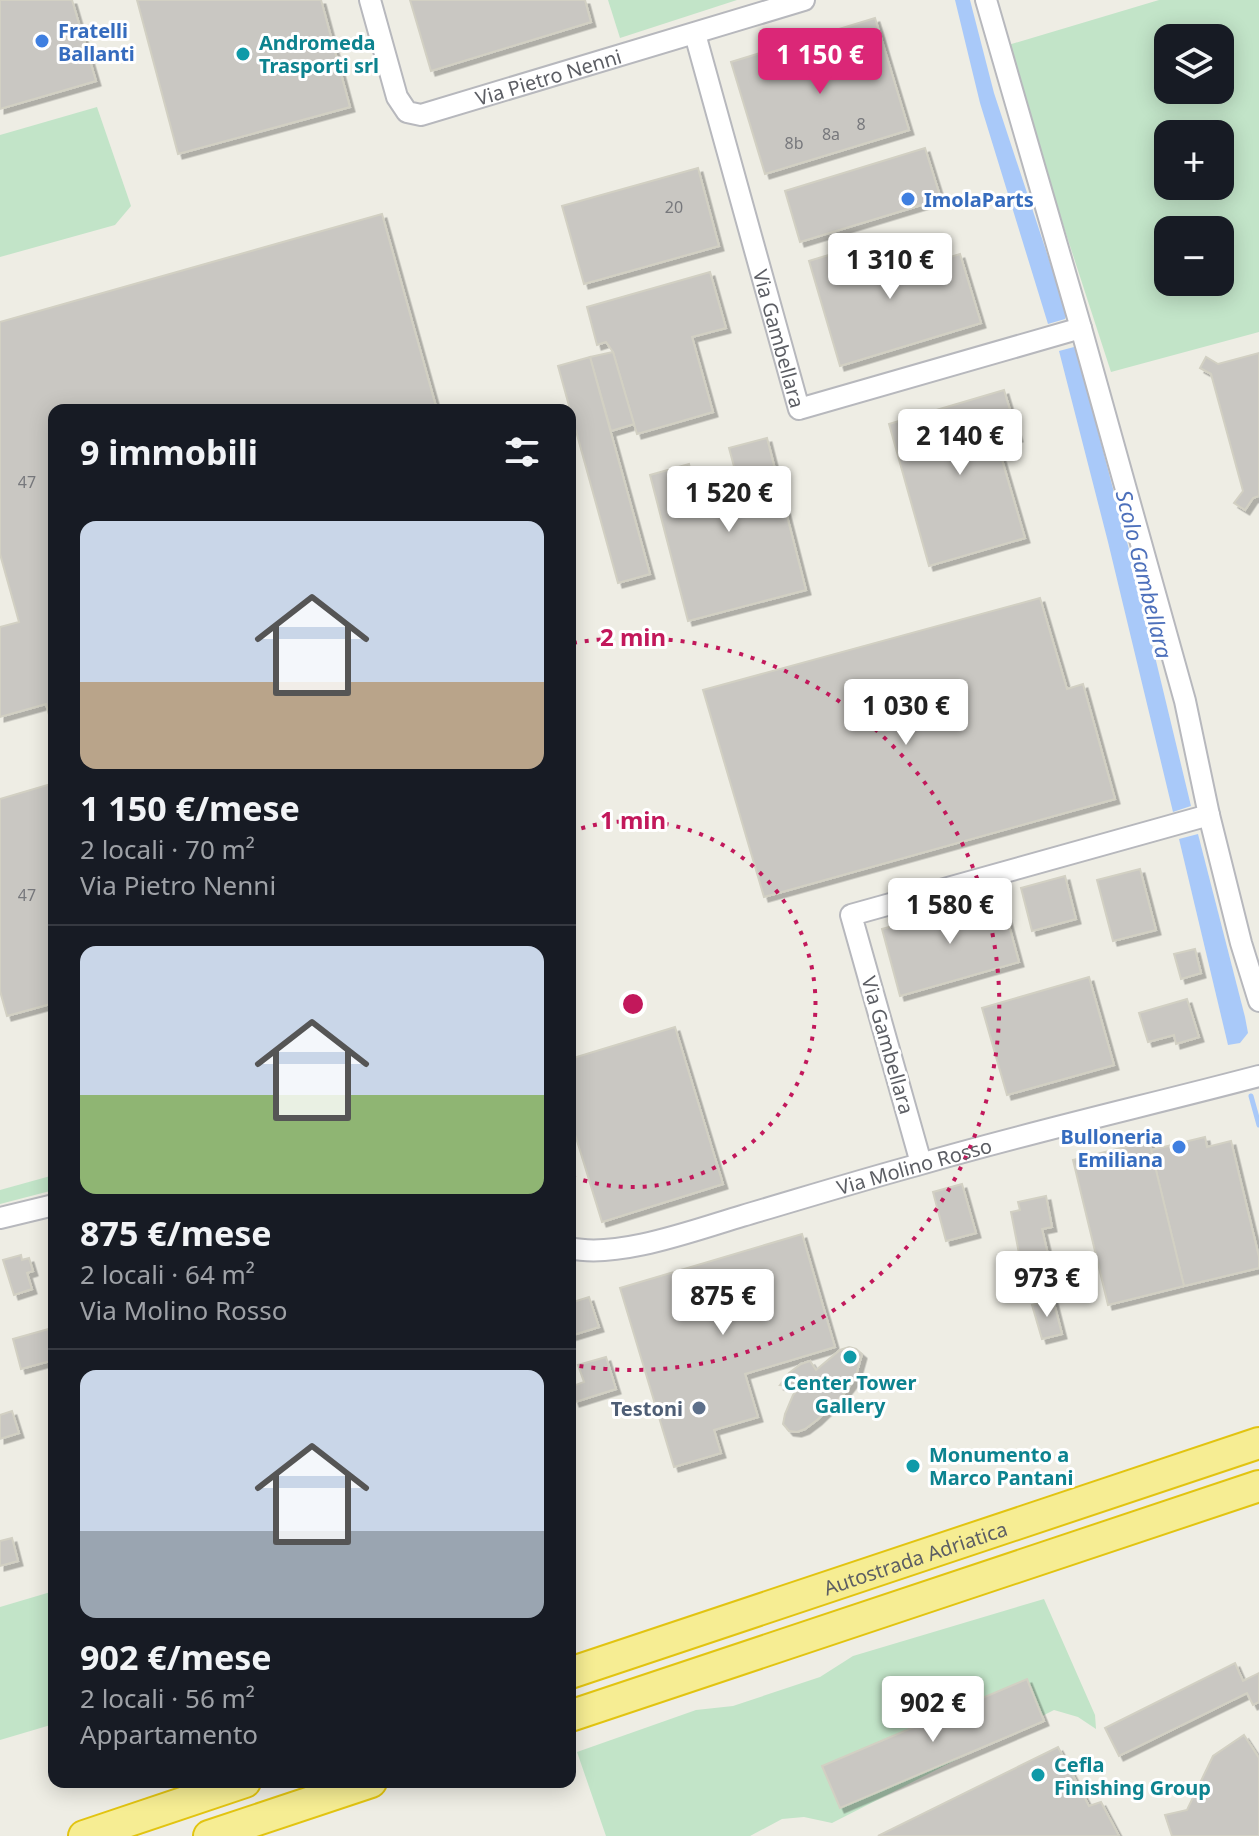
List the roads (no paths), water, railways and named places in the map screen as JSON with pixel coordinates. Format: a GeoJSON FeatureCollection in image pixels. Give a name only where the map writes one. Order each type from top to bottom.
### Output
{"type":"FeatureCollection","features":[{"type":"Feature","properties":{"kind":"highway","name":"Autostrada Adriatica"},"geometry":{"type":"LineString","coordinates":[[576,1671],[1259,1443]]}},
{"type":"Feature","properties":{"kind":"highway","name":"Autostrada Adriatica"},"geometry":{"type":"LineString","coordinates":[[576,1714],[1259,1486]]}},
{"type":"Feature","properties":{"kind":"highway"},"geometry":{"type":"LineString","coordinates":[[84,1836],[227,1788]]}},
{"type":"Feature","properties":{"kind":"highway"},"geometry":{"type":"LineString","coordinates":[[209,1836],[353,1788]]}},
{"type":"Feature","properties":{"kind":"street","name":"Via Pietro Nenni"},"geometry":{"type":"LineString","coordinates":[[370,0],[397,97],[407,112],[421,115],[804,0]]}},
{"type":"Feature","properties":{"kind":"street"},"geometry":{"type":"LineString","coordinates":[[986,0],[1185,701],[1209,815],[1259,1001]]}},
{"type":"Feature","properties":{"kind":"street","name":"Via Gambellara"},"geometry":{"type":"LineString","coordinates":[[695,34],[799,409],[1081,328]]}},
{"type":"Feature","properties":{"kind":"street","name":"Via Gambellara"},"geometry":{"type":"LineString","coordinates":[[921,1163],[851,915],[1209,815]]}},
{"type":"Feature","properties":{"kind":"street","name":"Via Molino Rosso"},"geometry":{"type":"LineString","coordinates":[[576,1250],[604,1251],[631,1247],[921,1163],[1259,1076]]}},
{"type":"Feature","properties":{"kind":"street"},"geometry":{"type":"LineString","coordinates":[[0,1218],[48,1206]]}},
{"type":"Feature","properties":{"kind":"water"},"geometry":{"type":"Polygon","coordinates":[[[955,0],[970,0],[994,93],[1067,314],[1065,319],[1048,324],[980,103],[955,0]]]}},
{"type":"Feature","properties":{"kind":"water"},"geometry":{"type":"Polygon","coordinates":[[[1074,347],[1131,557],[1191,806],[1173,812],[1059,351],[1074,347]]]}},
{"type":"Feature","properties":{"kind":"water"},"geometry":{"type":"Polygon","coordinates":[[[1198,834],[1245,1017],[1248,1033],[1240,1043],[1228,1045],[1179,839],[1198,834]]]}},
{"type":"Feature","properties":{"kind":"waterway","name":"Scolo Gambellara"},"geometry":{"type":"LineString","coordinates":[[1251,1096],[1259,1125]]}},
{"type":"Feature","properties":{"kind":"place","name":"Fratelli Ballanti"},"geometry":{"type":"Point","coordinates":[42,41]}},
{"type":"Feature","properties":{"kind":"place","name":"Andromeda Trasporti srl"},"geometry":{"type":"Point","coordinates":[243,54]}},
{"type":"Feature","properties":{"kind":"place","name":"ImolaParts"},"geometry":{"type":"Point","coordinates":[908,199]}},
{"type":"Feature","properties":{"kind":"place","name":"Bulloneria Emiliana"},"geometry":{"type":"Point","coordinates":[1179,1147]}},
{"type":"Feature","properties":{"kind":"place","name":"Center Tower Gallery"},"geometry":{"type":"Point","coordinates":[850,1357]}},
{"type":"Feature","properties":{"kind":"place","name":"Testoni"},"geometry":{"type":"Point","coordinates":[699,1408]}},
{"type":"Feature","properties":{"kind":"place","name":"Monumento a Marco Pantani"},"geometry":{"type":"Point","coordinates":[913,1466]}},
{"type":"Feature","properties":{"kind":"place","name":"Cefla Finishing Group"},"geometry":{"type":"Point","coordinates":[1038,1775]}}]}
